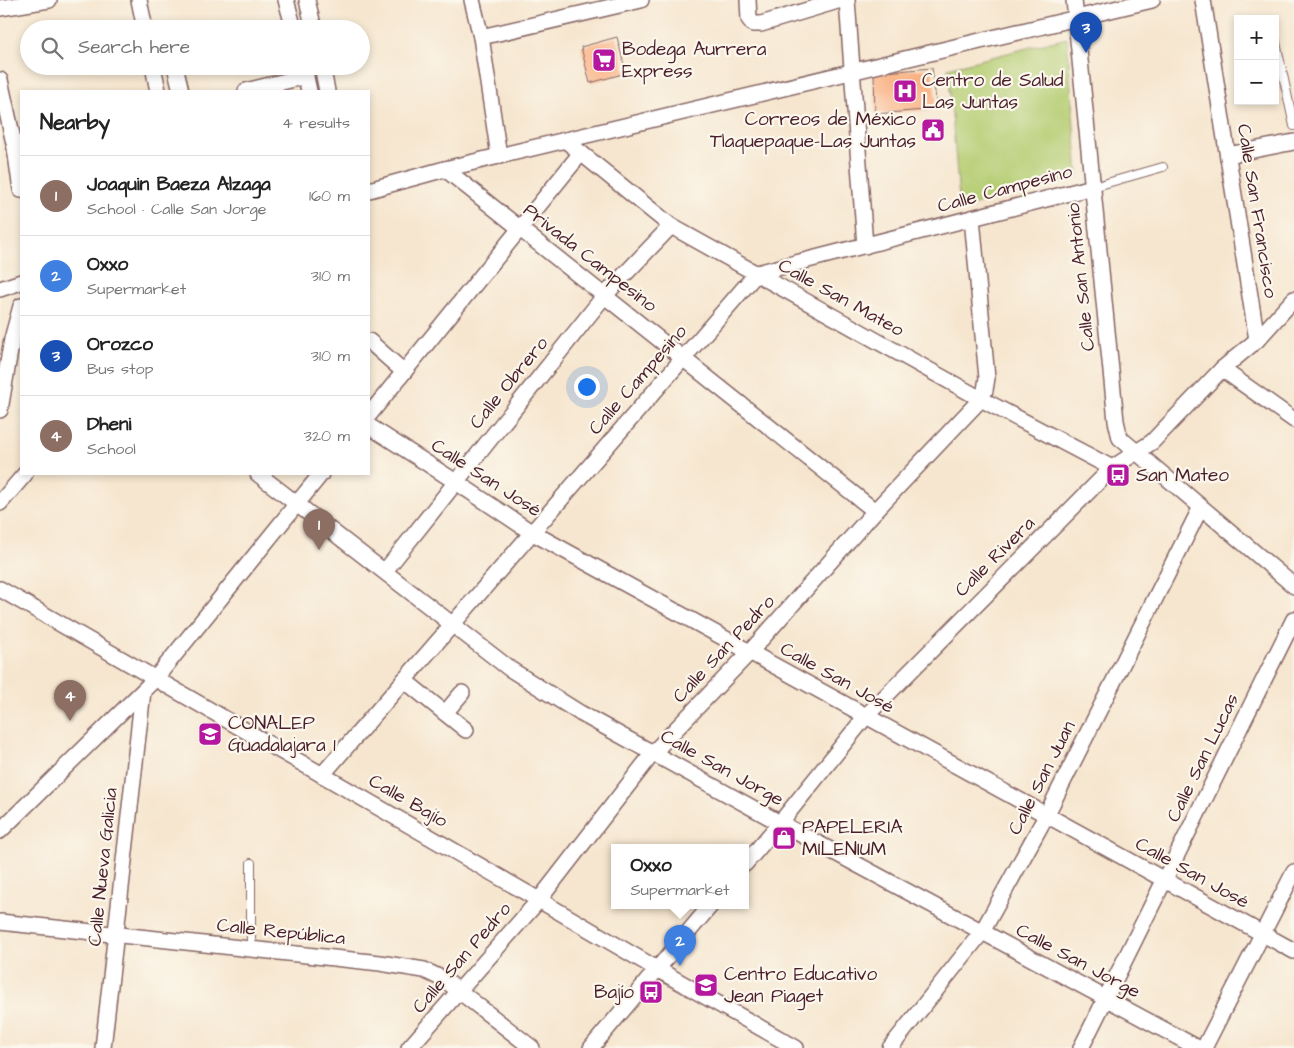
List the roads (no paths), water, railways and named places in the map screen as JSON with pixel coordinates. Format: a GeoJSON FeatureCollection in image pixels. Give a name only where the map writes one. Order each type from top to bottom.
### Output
{"type":"FeatureCollection","features":[{"type":"Feature","properties":{"kind":"street"},"geometry":{"type":"LineString","coordinates":[[0,8],[49,0]]}},
{"type":"Feature","properties":{"kind":"street"},"geometry":{"type":"LineString","coordinates":[[139,0],[143,20]]}},
{"type":"Feature","properties":{"kind":"street"},"geometry":{"type":"LineString","coordinates":[[286,0],[292,20]]}},
{"type":"Feature","properties":{"kind":"street"},"geometry":{"type":"LineString","coordinates":[[307,0],[312,20]]}},
{"type":"Feature","properties":{"kind":"street"},"geometry":{"type":"LineString","coordinates":[[472,0],[481,37],[499,156]]}},
{"type":"Feature","properties":{"kind":"street"},"geometry":{"type":"LineString","coordinates":[[748,0],[749,19],[753,24],[761,24],[840,0]]}},
{"type":"Feature","properties":{"kind":"street"},"geometry":{"type":"LineString","coordinates":[[847,0],[864,246]]}},
{"type":"Feature","properties":{"kind":"street","name":"Calle San Antonio"},"geometry":{"type":"LineString","coordinates":[[1074,0],[1116,421],[1120,438],[1136,452]]}},
{"type":"Feature","properties":{"kind":"street"},"geometry":{"type":"LineString","coordinates":[[370,190],[445,169],[1152,0]]}},
{"type":"Feature","properties":{"kind":"street","name":"Calle San Francisco"},"geometry":{"type":"LineString","coordinates":[[1203,0],[1257,340]]}},
{"type":"Feature","properties":{"kind":"street"},"geometry":{"type":"LineString","coordinates":[[481,37],[634,1]]}},
{"type":"Feature","properties":{"kind":"street"},"geometry":{"type":"LineString","coordinates":[[155,75],[158,90]]}},
{"type":"Feature","properties":{"kind":"street"},"geometry":{"type":"LineString","coordinates":[[177,75],[181,90]]}},
{"type":"Feature","properties":{"kind":"street"},"geometry":{"type":"LineString","coordinates":[[249,90],[293,75]]}},
{"type":"Feature","properties":{"kind":"street"},"geometry":{"type":"LineString","coordinates":[[306,75],[309,90]]}},
{"type":"Feature","properties":{"kind":"street"},"geometry":{"type":"LineString","coordinates":[[324,75],[327,90]]}},
{"type":"Feature","properties":{"kind":"street"},"geometry":{"type":"LineString","coordinates":[[0,80],[18,147],[20,176]]}},
{"type":"Feature","properties":{"kind":"street","name":"Calle San Mateo"},"geometry":{"type":"LineString","coordinates":[[565,140],[671,226],[981,399],[1112,468]]}},
{"type":"Feature","properties":{"kind":"street"},"geometry":{"type":"LineString","coordinates":[[1228,155],[1294,142]]}},
{"type":"Feature","properties":{"kind":"street"},"geometry":{"type":"LineString","coordinates":[[370,414],[581,153]]}},
{"type":"Feature","properties":{"kind":"street","name":"Privada Campesino"},"geometry":{"type":"LineString","coordinates":[[445,169],[875,511]]}},
{"type":"Feature","properties":{"kind":"street","name":"Calle Campesino"},"geometry":{"type":"LineString","coordinates":[[322,775],[757,273],[1093,187]]}},
{"type":"Feature","properties":{"kind":"street"},"geometry":{"type":"LineString","coordinates":[[972,218],[987,378],[986,390],[981,399]]}},
{"type":"Feature","properties":{"kind":"street","name":"Calle Obrero"},"geometry":{"type":"LineString","coordinates":[[385,571],[604,295],[671,226]]}},
{"type":"Feature","properties":{"kind":"street"},"geometry":{"type":"LineString","coordinates":[[0,289],[20,282]]}},
{"type":"Feature","properties":{"kind":"street","name":"Calle Rivera"},"geometry":{"type":"LineString","coordinates":[[749,859],[866,716],[1112,468],[1152,442],[1222,369],[1257,340],[1291,307]]}},
{"type":"Feature","properties":{"kind":"street"},"geometry":{"type":"LineString","coordinates":[[0,410],[12,339],[20,310]]}},
{"type":"Feature","properties":{"kind":"street"},"geometry":{"type":"LineString","coordinates":[[370,342],[404,372]]}},
{"type":"Feature","properties":{"kind":"street"},"geometry":{"type":"LineString","coordinates":[[1222,369],[1294,420]]}},
{"type":"Feature","properties":{"kind":"street","name":"Calle San Pedro"},"geometry":{"type":"LineString","coordinates":[[410,1048],[539,900],[653,753],[750,652],[875,511],[981,399]]}},
{"type":"Feature","properties":{"kind":"street","name":"Calle San José"},"geometry":{"type":"LineString","coordinates":[[370,427],[531,532],[1294,951]]}},
{"type":"Feature","properties":{"kind":"street"},"geometry":{"type":"LineString","coordinates":[[1136,452],[1294,586]]}},
{"type":"Feature","properties":{"kind":"street"},"geometry":{"type":"LineString","coordinates":[[0,503],[24,475]]}},
{"type":"Feature","properties":{"kind":"street","name":"Calle San Jorge"},"geometry":{"type":"LineString","coordinates":[[259,475],[510,669],[580,713],[1198,1048]]}},
{"type":"Feature","properties":{"kind":"street"},"geometry":{"type":"LineString","coordinates":[[0,832],[155,679],[320,475]]}},
{"type":"Feature","properties":{"kind":"street","name":"Calle San Juan"},"geometry":{"type":"LineString","coordinates":[[890,1048],[982,932],[1046,816],[1201,507]]}},
{"type":"Feature","properties":{"kind":"street","name":"Calle Bajío"},"geometry":{"type":"LineString","coordinates":[[0,589],[796,1048]]}},
{"type":"Feature","properties":{"kind":"street","name":"Calle San Lucas"},"geometry":{"type":"LineString","coordinates":[[1081,1048],[1294,619]]}},
{"type":"Feature","properties":{"kind":"street"},"geometry":{"type":"LineString","coordinates":[[404,680],[466,730]]}},
{"type":"Feature","properties":{"kind":"street","name":"Calle Nueva Galicia"},"geometry":{"type":"LineString","coordinates":[[103,1048],[143,691]]}},
{"type":"Feature","properties":{"kind":"street"},"geometry":{"type":"LineString","coordinates":[[445,713],[462,693]]}},
{"type":"Feature","properties":{"kind":"street"},"geometry":{"type":"LineString","coordinates":[[1204,1048],[1263,935],[1289,893],[1294,872]]}},
{"type":"Feature","properties":{"kind":"street"},"geometry":{"type":"LineString","coordinates":[[591,1048],[708,909]]}},
{"type":"Feature","properties":{"kind":"street","name":"Calle República"},"geometry":{"type":"LineString","coordinates":[[0,922],[380,963],[424,970],[445,980],[532,1048]]}},
{"type":"Feature","properties":{"kind":"lane"},"geometry":{"type":"LineString","coordinates":[[1279,57],[1294,126]]}},
{"type":"Feature","properties":{"kind":"lane"},"geometry":{"type":"LineString","coordinates":[[1093,187],[1163,167]]}},
{"type":"Feature","properties":{"kind":"lane"},"geometry":{"type":"LineString","coordinates":[[251,863],[251,949]]}},
{"type":"Feature","properties":{"kind":"place","name":"Orozco"},"geometry":{"type":"Point","coordinates":[1086,53]}},
{"type":"Feature","properties":{"kind":"place","name":"Bodega Aurrera Express"},"geometry":{"type":"Point","coordinates":[604,60]}},
{"type":"Feature","properties":{"kind":"place","name":"Centro de Salud Las Juntas"},"geometry":{"type":"Point","coordinates":[905,91]}},
{"type":"Feature","properties":{"kind":"place","name":"Correos de México Tlaquepaque-Las Juntas"},"geometry":{"type":"Point","coordinates":[933,130]}},
{"type":"Feature","properties":{"kind":"place","name":"San Mateo"},"geometry":{"type":"Point","coordinates":[1118,475]}},
{"type":"Feature","properties":{"kind":"place","name":"Joaquin Baeza Alzaga"},"geometry":{"type":"Point","coordinates":[319,550]}},
{"type":"Feature","properties":{"kind":"place","name":"Dheni"},"geometry":{"type":"Point","coordinates":[70,721]}},
{"type":"Feature","properties":{"kind":"place","name":"CONALEP Guadalajara 1"},"geometry":{"type":"Point","coordinates":[210,734]}},
{"type":"Feature","properties":{"kind":"place","name":"PAPELERIA MILENIUM"},"geometry":{"type":"Point","coordinates":[784,838]}},
{"type":"Feature","properties":{"kind":"place","name":"Oxxo"},"geometry":{"type":"Point","coordinates":[680,966]}},
{"type":"Feature","properties":{"kind":"place","name":"Centro Educativo Jean Piaget"},"geometry":{"type":"Point","coordinates":[706,985]}},
{"type":"Feature","properties":{"kind":"place","name":"Bajío"},"geometry":{"type":"Point","coordinates":[651,992]}}]}
